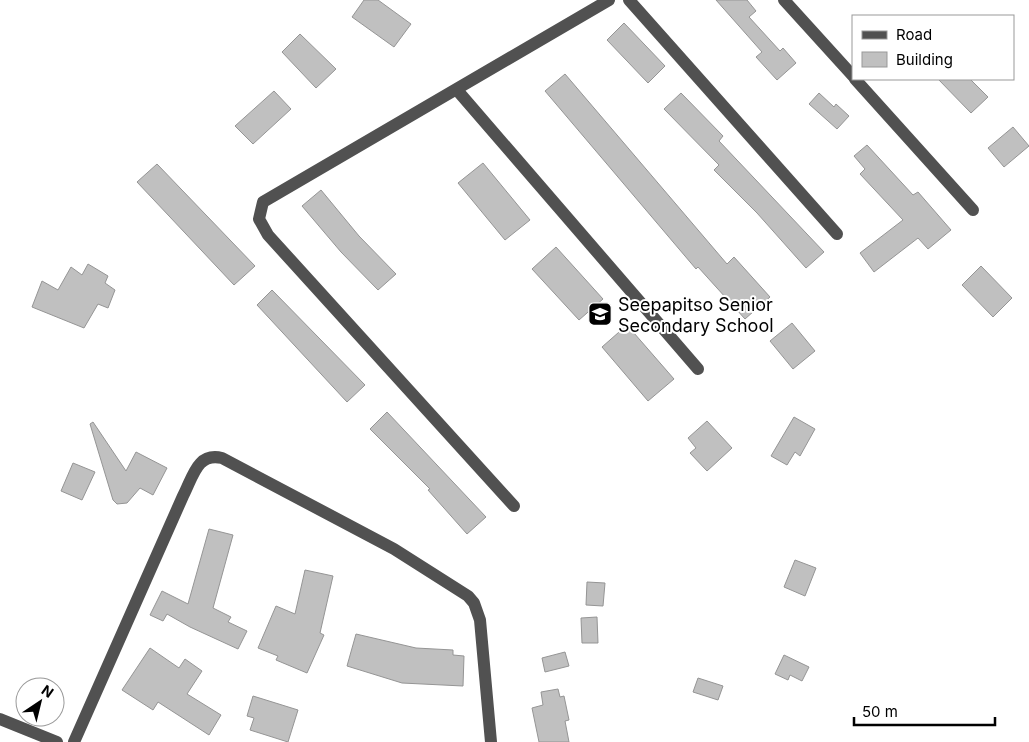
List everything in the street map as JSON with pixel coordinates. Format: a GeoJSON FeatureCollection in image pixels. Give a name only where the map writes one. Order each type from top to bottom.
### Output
{"type":"FeatureCollection","features":[{"type":"Feature","properties":{"kind":"street"},"geometry":{"type":"LineString","coordinates":[[514,506],[268,235],[259,218],[262,202],[609,0]]}},
{"type":"Feature","properties":{"kind":"street"},"geometry":{"type":"LineString","coordinates":[[629,0],[837,234]]}},
{"type":"Feature","properties":{"kind":"street"},"geometry":{"type":"LineString","coordinates":[[784,0],[852,75]]}},
{"type":"Feature","properties":{"kind":"street"},"geometry":{"type":"LineString","coordinates":[[857,80],[973,210]]}},
{"type":"Feature","properties":{"kind":"street"},"geometry":{"type":"LineString","coordinates":[[457,90],[698,369]]}},
{"type":"Feature","properties":{"kind":"street"},"geometry":{"type":"LineString","coordinates":[[74,742],[183,496],[201,460],[211,455],[222,458],[394,550],[468,596],[474,603],[480,620],[490,742]]}},
{"type":"Feature","properties":{"kind":"street"},"geometry":{"type":"LineString","coordinates":[[0,719],[57,742]]}},
{"type":"Feature","properties":{"kind":"building"},"geometry":{"type":"Polygon","coordinates":[[[364,0],[378,0],[411,24],[394,47],[352,17],[364,0]]]}},
{"type":"Feature","properties":{"kind":"building"},"geometry":{"type":"Polygon","coordinates":[[[716,0],[747,0],[756,11],[749,17],[780,51],[783,48],[796,63],[777,80],[756,57],[762,52],[716,0]]]}},
{"type":"Feature","properties":{"kind":"building"},"geometry":{"type":"Polygon","coordinates":[[[624,23],[665,66],[648,83],[607,40],[624,23]]]}},
{"type":"Feature","properties":{"kind":"building"},"geometry":{"type":"Polygon","coordinates":[[[300,34],[336,69],[316,88],[282,52],[300,34]]]}},
{"type":"Feature","properties":{"kind":"building"},"geometry":{"type":"Polygon","coordinates":[[[565,74],[727,264],[734,257],[770,297],[745,319],[698,267],[696,269],[545,91],[565,74]]]}},
{"type":"Feature","properties":{"kind":"building"},"geometry":{"type":"Polygon","coordinates":[[[939,80],[971,80],[988,97],[971,113],[939,80]]]}},
{"type":"Feature","properties":{"kind":"building"},"geometry":{"type":"Polygon","coordinates":[[[274,91],[291,109],[253,144],[235,126],[274,91]]]}},
{"type":"Feature","properties":{"kind":"building"},"geometry":{"type":"Polygon","coordinates":[[[681,93],[723,136],[719,141],[824,252],[806,268],[757,213],[714,170],[719,165],[664,109],[681,93]]]}},
{"type":"Feature","properties":{"kind":"building"},"geometry":{"type":"Polygon","coordinates":[[[819,93],[834,107],[836,104],[849,116],[837,129],[809,104],[819,93]]]}},
{"type":"Feature","properties":{"kind":"building"},"geometry":{"type":"Polygon","coordinates":[[[1013,127],[1029,146],[1004,167],[988,148],[1013,127]]]}},
{"type":"Feature","properties":{"kind":"building"},"geometry":{"type":"Polygon","coordinates":[[[867,145],[913,195],[918,192],[951,230],[928,249],[918,238],[874,272],[860,253],[903,220],[860,174],[865,169],[854,156],[867,145]]]}},
{"type":"Feature","properties":{"kind":"building"},"geometry":{"type":"Polygon","coordinates":[[[483,163],[530,220],[505,240],[458,183],[483,163]]]}},
{"type":"Feature","properties":{"kind":"building"},"geometry":{"type":"Polygon","coordinates":[[[157,164],[255,266],[234,285],[137,182],[157,164]]]}},
{"type":"Feature","properties":{"kind":"building"},"geometry":{"type":"Polygon","coordinates":[[[321,190],[359,236],[396,274],[378,290],[341,252],[302,206],[321,190]]]}},
{"type":"Feature","properties":{"kind":"building"},"geometry":{"type":"Polygon","coordinates":[[[556,247],[603,299],[579,320],[532,269],[556,247]]]}},
{"type":"Feature","properties":{"kind":"building"},"geometry":{"type":"Polygon","coordinates":[[[88,264],[108,276],[105,283],[115,290],[108,308],[98,304],[84,328],[32,307],[42,281],[58,290],[71,267],[82,275],[88,264]]]}},
{"type":"Feature","properties":{"kind":"building"},"geometry":{"type":"Polygon","coordinates":[[[981,266],[1012,298],[993,317],[962,285],[981,266]]]}},
{"type":"Feature","properties":{"kind":"building"},"geometry":{"type":"Polygon","coordinates":[[[272,290],[365,385],[347,402],[257,305],[272,290]]]}},
{"type":"Feature","properties":{"kind":"building"},"geometry":{"type":"Polygon","coordinates":[[[792,323],[815,351],[793,369],[770,341],[792,323]]]}},
{"type":"Feature","properties":{"kind":"building"},"geometry":{"type":"Polygon","coordinates":[[[627,325],[674,379],[648,401],[602,347],[627,325]]]}},
{"type":"Feature","properties":{"kind":"building"},"geometry":{"type":"Polygon","coordinates":[[[387,412],[486,517],[467,534],[428,490],[430,489],[370,429],[387,412]]]}},
{"type":"Feature","properties":{"kind":"building"},"geometry":{"type":"Polygon","coordinates":[[[794,417],[815,429],[800,456],[795,452],[787,465],[771,456],[794,417]]]}},
{"type":"Feature","properties":{"kind":"building"},"geometry":{"type":"Polygon","coordinates":[[[707,421],[732,448],[707,471],[690,453],[696,448],[688,438],[707,421]]]}},
{"type":"Feature","properties":{"kind":"building"},"geometry":{"type":"Polygon","coordinates":[[[93,422],[126,471],[136,452],[167,468],[153,495],[140,488],[127,503],[117,504],[113,500],[90,424],[93,422]]]}},
{"type":"Feature","properties":{"kind":"building"},"geometry":{"type":"Polygon","coordinates":[[[73,463],[95,472],[82,500],[61,491],[73,463]]]}},
{"type":"Feature","properties":{"kind":"building"},"geometry":{"type":"Polygon","coordinates":[[[209,529],[233,535],[213,608],[231,617],[228,622],[247,631],[238,649],[167,614],[163,621],[150,615],[162,591],[188,604],[209,529]]]}},
{"type":"Feature","properties":{"kind":"building"},"geometry":{"type":"Polygon","coordinates":[[[795,560],[816,568],[805,596],[784,587],[795,560]]]}},
{"type":"Feature","properties":{"kind":"building"},"geometry":{"type":"Polygon","coordinates":[[[305,570],[333,576],[320,633],[324,635],[307,673],[276,660],[278,656],[258,648],[276,606],[295,614],[305,570]]]}},
{"type":"Feature","properties":{"kind":"building"},"geometry":{"type":"Polygon","coordinates":[[[587,582],[605,583],[603,606],[586,605],[587,582]]]}},
{"type":"Feature","properties":{"kind":"building"},"geometry":{"type":"Polygon","coordinates":[[[597,617],[598,643],[582,643],[581,618],[597,617]]]}},
{"type":"Feature","properties":{"kind":"building"},"geometry":{"type":"Polygon","coordinates":[[[356,634],[416,648],[453,650],[453,655],[464,656],[463,686],[402,683],[347,666],[356,634]]]}},
{"type":"Feature","properties":{"kind":"building"},"geometry":{"type":"Polygon","coordinates":[[[150,648],[179,668],[185,659],[202,671],[187,694],[221,715],[209,735],[158,702],[153,710],[122,690],[150,648]]]}},
{"type":"Feature","properties":{"kind":"building"},"geometry":{"type":"Polygon","coordinates":[[[565,652],[569,666],[545,672],[542,658],[565,652]]]}},
{"type":"Feature","properties":{"kind":"building"},"geometry":{"type":"Polygon","coordinates":[[[784,655],[809,667],[802,681],[790,675],[788,680],[775,674],[784,655]]]}},
{"type":"Feature","properties":{"kind":"building"},"geometry":{"type":"Polygon","coordinates":[[[698,678],[723,686],[718,700],[693,692],[698,678]]]}},
{"type":"Feature","properties":{"kind":"building"},"geometry":{"type":"Polygon","coordinates":[[[558,689],[560,697],[564,696],[569,720],[565,721],[569,742],[539,742],[532,708],[543,705],[541,692],[558,689]]]}},
{"type":"Feature","properties":{"kind":"building"},"geometry":{"type":"Polygon","coordinates":[[[253,696],[298,710],[288,742],[250,730],[254,718],[247,716],[253,696]]]}},
{"type":"Feature","properties":{"kind":"place","name":"Seepapitso Senior Secondary School"},"geometry":{"type":"Point","coordinates":[600,314]}}]}
